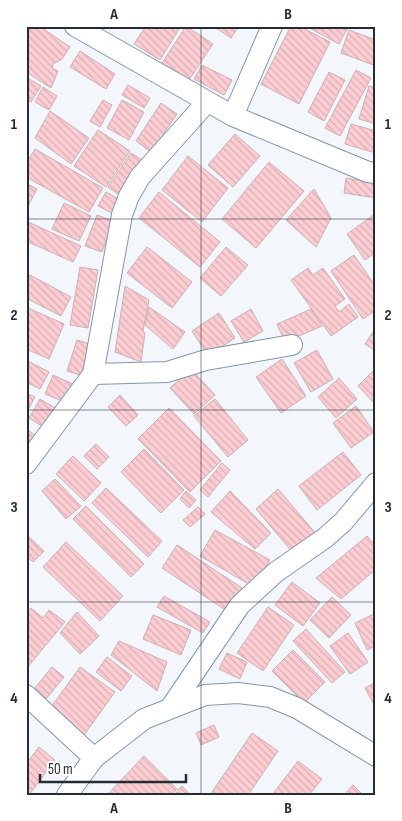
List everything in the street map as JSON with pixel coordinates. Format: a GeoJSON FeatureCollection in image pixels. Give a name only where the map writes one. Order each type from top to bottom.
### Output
{"type":"FeatureCollection","features":[{"type":"Feature","properties":{"kind":"street"},"geometry":{"type":"LineString","coordinates":[[75,26],[233,116],[368,172],[376,173]]}},
{"type":"Feature","properties":{"kind":"street"},"geometry":{"type":"LineString","coordinates":[[233,116],[272,26]]}},
{"type":"Feature","properties":{"kind":"street"},"geometry":{"type":"LineString","coordinates":[[26,464],[93,374],[122,215],[129,196],[140,177],[207,102]]}},
{"type":"Feature","properties":{"kind":"street"},"geometry":{"type":"LineString","coordinates":[[93,374],[166,372],[206,360],[292,345]]}},
{"type":"Feature","properties":{"kind":"street"},"geometry":{"type":"LineString","coordinates":[[171,707],[240,605],[276,572],[325,538],[343,522],[376,483]]}},
{"type":"Feature","properties":{"kind":"street"},"geometry":{"type":"LineString","coordinates":[[67,795],[94,758],[144,719],[205,695],[238,693],[270,697],[297,708],[376,756]]}},
{"type":"Feature","properties":{"kind":"street"},"geometry":{"type":"LineString","coordinates":[[26,695],[94,758]]}},
{"type":"Feature","properties":{"kind":"building"},"geometry":{"type":"Polygon","coordinates":[[[26,26],[39,26],[70,47],[62,59],[53,64],[52,68],[58,71],[51,88],[26,72],[26,26]]]}},
{"type":"Feature","properties":{"kind":"building"},"geometry":{"type":"Polygon","coordinates":[[[146,26],[181,26],[160,60],[134,44],[146,26]]]}},
{"type":"Feature","properties":{"kind":"building"},"geometry":{"type":"Polygon","coordinates":[[[186,26],[213,44],[189,80],[162,63],[186,26]]]}},
{"type":"Feature","properties":{"kind":"building"},"geometry":{"type":"Polygon","coordinates":[[[213,26],[239,26],[231,38],[213,26]]]}},
{"type":"Feature","properties":{"kind":"building"},"geometry":{"type":"Polygon","coordinates":[[[291,26],[299,26],[330,42],[299,104],[261,84],[291,26]]]}},
{"type":"Feature","properties":{"kind":"building"},"geometry":{"type":"Polygon","coordinates":[[[306,26],[346,26],[348,27],[339,44],[306,26]]]}},
{"type":"Feature","properties":{"kind":"building"},"geometry":{"type":"Polygon","coordinates":[[[349,30],[376,40],[376,66],[341,53],[349,30]]]}},
{"type":"Feature","properties":{"kind":"building"},"geometry":{"type":"Polygon","coordinates":[[[80,51],[115,74],[106,89],[70,67],[80,51]]]}},
{"type":"Feature","properties":{"kind":"building"},"geometry":{"type":"Polygon","coordinates":[[[202,65],[232,80],[224,95],[194,79],[202,65]]]}},
{"type":"Feature","properties":{"kind":"building"},"geometry":{"type":"Polygon","coordinates":[[[356,70],[371,78],[340,136],[325,128],[356,70]]]}},
{"type":"Feature","properties":{"kind":"building"},"geometry":{"type":"Polygon","coordinates":[[[329,72],[345,80],[324,121],[308,112],[329,72]]]}},
{"type":"Feature","properties":{"kind":"building"},"geometry":{"type":"Polygon","coordinates":[[[26,77],[41,86],[31,102],[26,99],[26,77]]]}},
{"type":"Feature","properties":{"kind":"building"},"geometry":{"type":"Polygon","coordinates":[[[128,85],[150,98],[144,108],[122,95],[128,85]]]}},
{"type":"Feature","properties":{"kind":"building"},"geometry":{"type":"Polygon","coordinates":[[[369,86],[376,88],[376,124],[359,119],[369,86]]]}},
{"type":"Feature","properties":{"kind":"building"},"geometry":{"type":"Polygon","coordinates":[[[43,87],[57,96],[49,110],[35,102],[43,87]]]}},
{"type":"Feature","properties":{"kind":"building"},"geometry":{"type":"Polygon","coordinates":[[[103,100],[112,105],[100,127],[90,121],[103,100]]]}},
{"type":"Feature","properties":{"kind":"building"},"geometry":{"type":"Polygon","coordinates":[[[122,100],[144,112],[129,140],[107,128],[122,100]]]}},
{"type":"Feature","properties":{"kind":"building"},"geometry":{"type":"Polygon","coordinates":[[[161,103],[177,114],[151,152],[136,141],[161,103]]]}},
{"type":"Feature","properties":{"kind":"building"},"geometry":{"type":"Polygon","coordinates":[[[50,111],[89,138],[71,164],[35,138],[50,111]]]}},
{"type":"Feature","properties":{"kind":"building"},"geometry":{"type":"Polygon","coordinates":[[[351,124],[376,131],[376,153],[345,144],[351,124]]]}},
{"type":"Feature","properties":{"kind":"building"},"geometry":{"type":"Polygon","coordinates":[[[98,130],[130,151],[106,187],[74,166],[98,130]]]}},
{"type":"Feature","properties":{"kind":"building"},"geometry":{"type":"Polygon","coordinates":[[[235,134],[260,156],[233,187],[208,165],[235,134]]]}},
{"type":"Feature","properties":{"kind":"building"},"geometry":{"type":"Polygon","coordinates":[[[35,149],[103,188],[89,212],[26,177],[26,164],[35,149]]]}},
{"type":"Feature","properties":{"kind":"building"},"geometry":{"type":"Polygon","coordinates":[[[131,153],[145,162],[122,197],[108,187],[131,153]]]}},
{"type":"Feature","properties":{"kind":"building"},"geometry":{"type":"Polygon","coordinates":[[[188,156],[228,188],[202,222],[162,190],[188,156]]]}},
{"type":"Feature","properties":{"kind":"building"},"geometry":{"type":"Polygon","coordinates":[[[269,162],[304,191],[256,248],[222,219],[269,162]]]}},
{"type":"Feature","properties":{"kind":"building"},"geometry":{"type":"Polygon","coordinates":[[[346,178],[376,183],[376,198],[344,193],[346,178]]]}},
{"type":"Feature","properties":{"kind":"building"},"geometry":{"type":"Polygon","coordinates":[[[26,183],[37,189],[26,210],[26,183]]]}},
{"type":"Feature","properties":{"kind":"building"},"geometry":{"type":"Polygon","coordinates":[[[314,189],[331,218],[316,247],[286,220],[314,189]]]}},
{"type":"Feature","properties":{"kind":"building"},"geometry":{"type":"Polygon","coordinates":[[[106,192],[122,201],[114,214],[98,206],[106,192]]]}},
{"type":"Feature","properties":{"kind":"building"},"geometry":{"type":"Polygon","coordinates":[[[159,192],[220,242],[200,267],[139,218],[159,192]]]}},
{"type":"Feature","properties":{"kind":"building"},"geometry":{"type":"Polygon","coordinates":[[[64,203],[91,216],[79,241],[52,229],[64,203]]]}},
{"type":"Feature","properties":{"kind":"building"},"geometry":{"type":"Polygon","coordinates":[[[376,213],[376,252],[365,260],[347,234],[376,213]]]}},
{"type":"Feature","properties":{"kind":"building"},"geometry":{"type":"Polygon","coordinates":[[[97,215],[113,221],[102,252],[85,246],[97,215]]]}},
{"type":"Feature","properties":{"kind":"building"},"geometry":{"type":"Polygon","coordinates":[[[26,221],[81,246],[73,262],[26,241],[26,221]]]}},
{"type":"Feature","properties":{"kind":"building"},"geometry":{"type":"Polygon","coordinates":[[[147,247],[192,282],[172,308],[127,273],[147,247]]]}},
{"type":"Feature","properties":{"kind":"building"},"geometry":{"type":"Polygon","coordinates":[[[226,247],[248,265],[221,296],[200,278],[226,247]]]}},
{"type":"Feature","properties":{"kind":"building"},"geometry":{"type":"Polygon","coordinates":[[[354,255],[376,287],[376,310],[363,319],[331,271],[354,255]]]}},
{"type":"Feature","properties":{"kind":"building"},"geometry":{"type":"Polygon","coordinates":[[[80,267],[98,270],[88,328],[70,325],[80,267]]]}},
{"type":"Feature","properties":{"kind":"building"},"geometry":{"type":"Polygon","coordinates":[[[308,268],[313,275],[323,268],[345,299],[335,306],[339,312],[349,304],[358,317],[331,336],[291,280],[308,268]]]}},
{"type":"Feature","properties":{"kind":"building"},"geometry":{"type":"Polygon","coordinates":[[[30,275],[71,297],[61,316],[26,298],[26,282],[30,275]]]}},
{"type":"Feature","properties":{"kind":"building"},"geometry":{"type":"Polygon","coordinates":[[[125,286],[149,300],[143,331],[145,333],[141,362],[115,352],[125,286]]]}},
{"type":"Feature","properties":{"kind":"building"},"geometry":{"type":"Polygon","coordinates":[[[26,307],[64,324],[49,359],[26,349],[26,307]]]}},
{"type":"Feature","properties":{"kind":"building"},"geometry":{"type":"Polygon","coordinates":[[[149,307],[185,332],[173,349],[145,325],[149,307]]]}},
{"type":"Feature","properties":{"kind":"building"},"geometry":{"type":"Polygon","coordinates":[[[251,309],[263,331],[244,342],[231,321],[251,309]]]}},
{"type":"Feature","properties":{"kind":"building"},"geometry":{"type":"Polygon","coordinates":[[[311,309],[322,326],[285,342],[277,324],[311,309]]]}},
{"type":"Feature","properties":{"kind":"building"},"geometry":{"type":"Polygon","coordinates":[[[219,313],[235,338],[208,356],[192,331],[219,313]]]}},
{"type":"Feature","properties":{"kind":"building"},"geometry":{"type":"Polygon","coordinates":[[[376,327],[376,351],[365,344],[376,327]]]}},
{"type":"Feature","properties":{"kind":"building"},"geometry":{"type":"Polygon","coordinates":[[[77,340],[90,344],[81,375],[67,371],[77,340]]]}},
{"type":"Feature","properties":{"kind":"building"},"geometry":{"type":"Polygon","coordinates":[[[317,350],[333,379],[311,392],[294,363],[317,350]]]}},
{"type":"Feature","properties":{"kind":"building"},"geometry":{"type":"Polygon","coordinates":[[[282,359],[306,396],[281,413],[256,377],[282,359]]]}},
{"type":"Feature","properties":{"kind":"building"},"geometry":{"type":"Polygon","coordinates":[[[26,360],[49,372],[40,389],[26,382],[26,360]]]}},
{"type":"Feature","properties":{"kind":"building"},"geometry":{"type":"Polygon","coordinates":[[[376,368],[376,405],[358,386],[376,368]]]}},
{"type":"Feature","properties":{"kind":"building"},"geometry":{"type":"Polygon","coordinates":[[[191,369],[215,395],[194,414],[170,388],[191,369]]]}},
{"type":"Feature","properties":{"kind":"building"},"geometry":{"type":"Polygon","coordinates":[[[53,375],[75,385],[67,403],[45,394],[53,375]]]}},
{"type":"Feature","properties":{"kind":"building"},"geometry":{"type":"Polygon","coordinates":[[[339,378],[357,399],[336,418],[318,397],[339,378]]]}},
{"type":"Feature","properties":{"kind":"building"},"geometry":{"type":"Polygon","coordinates":[[[26,393],[35,397],[26,414],[26,393]]]}},
{"type":"Feature","properties":{"kind":"building"},"geometry":{"type":"Polygon","coordinates":[[[120,395],[138,415],[126,426],[108,407],[120,395]]]}},
{"type":"Feature","properties":{"kind":"building"},"geometry":{"type":"Polygon","coordinates":[[[40,399],[62,412],[50,431],[29,418],[40,399]]]}},
{"type":"Feature","properties":{"kind":"building"},"geometry":{"type":"Polygon","coordinates":[[[215,399],[248,440],[228,457],[194,416],[215,399]]]}},
{"type":"Feature","properties":{"kind":"building"},"geometry":{"type":"Polygon","coordinates":[[[356,406],[374,432],[351,448],[333,423],[356,406]]]}},
{"type":"Feature","properties":{"kind":"building"},"geometry":{"type":"Polygon","coordinates":[[[169,408],[221,461],[190,492],[138,439],[169,408]]]}},
{"type":"Feature","properties":{"kind":"building"},"geometry":{"type":"Polygon","coordinates":[[[28,430],[40,439],[26,455],[26,432],[28,430]]]}},
{"type":"Feature","properties":{"kind":"building"},"geometry":{"type":"Polygon","coordinates":[[[96,444],[109,457],[97,469],[84,456],[96,444]]]}},
{"type":"Feature","properties":{"kind":"building"},"geometry":{"type":"Polygon","coordinates":[[[144,449],[184,490],[161,513],[121,472],[144,449]]]}},
{"type":"Feature","properties":{"kind":"building"},"geometry":{"type":"Polygon","coordinates":[[[343,452],[361,475],[317,510],[299,486],[343,452]]]}},
{"type":"Feature","properties":{"kind":"building"},"geometry":{"type":"Polygon","coordinates":[[[73,456],[101,483],[84,501],[56,474],[73,456]]]}},
{"type":"Feature","properties":{"kind":"building"},"geometry":{"type":"Polygon","coordinates":[[[222,463],[230,470],[208,497],[200,490],[222,463]]]}},
{"type":"Feature","properties":{"kind":"building"},"geometry":{"type":"Polygon","coordinates":[[[55,479],[81,506],[66,519],[42,491],[55,479]]]}},
{"type":"Feature","properties":{"kind":"building"},"geometry":{"type":"Polygon","coordinates":[[[106,488],[162,541],[148,557],[92,503],[106,488]]]}},
{"type":"Feature","properties":{"kind":"building"},"geometry":{"type":"Polygon","coordinates":[[[278,489],[317,535],[294,554],[256,509],[278,489]]]}},
{"type":"Feature","properties":{"kind":"building"},"geometry":{"type":"Polygon","coordinates":[[[186,491],[196,500],[189,508],[180,499],[186,491]]]}},
{"type":"Feature","properties":{"kind":"building"},"geometry":{"type":"Polygon","coordinates":[[[230,491],[271,533],[255,549],[211,512],[230,491]]]}},
{"type":"Feature","properties":{"kind":"building"},"geometry":{"type":"Polygon","coordinates":[[[86,506],[144,564],[131,577],[73,519],[86,506]]]}},
{"type":"Feature","properties":{"kind":"building"},"geometry":{"type":"Polygon","coordinates":[[[198,507],[205,514],[190,527],[183,520],[198,507]]]}},
{"type":"Feature","properties":{"kind":"building"},"geometry":{"type":"Polygon","coordinates":[[[215,530],[270,560],[254,587],[200,556],[215,530]]]}},
{"type":"Feature","properties":{"kind":"building"},"geometry":{"type":"Polygon","coordinates":[[[26,534],[44,551],[33,562],[26,556],[26,534]]]}},
{"type":"Feature","properties":{"kind":"building"},"geometry":{"type":"Polygon","coordinates":[[[367,536],[376,546],[376,569],[341,599],[316,578],[367,536]]]}},
{"type":"Feature","properties":{"kind":"building"},"geometry":{"type":"Polygon","coordinates":[[[66,542],[123,596],[100,621],[43,567],[66,542]]]}},
{"type":"Feature","properties":{"kind":"building"},"geometry":{"type":"Polygon","coordinates":[[[177,545],[242,588],[227,611],[162,568],[177,545]]]}},
{"type":"Feature","properties":{"kind":"building"},"geometry":{"type":"Polygon","coordinates":[[[292,582],[320,603],[303,626],[275,605],[292,582]]]}},
{"type":"Feature","properties":{"kind":"building"},"geometry":{"type":"Polygon","coordinates":[[[164,596],[210,622],[203,633],[157,607],[164,596]]]}},
{"type":"Feature","properties":{"kind":"building"},"geometry":{"type":"Polygon","coordinates":[[[332,597],[351,615],[329,638],[310,620],[332,597]]]}},
{"type":"Feature","properties":{"kind":"building"},"geometry":{"type":"Polygon","coordinates":[[[268,607],[294,625],[263,671],[237,653],[268,607]]]}},
{"type":"Feature","properties":{"kind":"building"},"geometry":{"type":"Polygon","coordinates":[[[31,608],[43,618],[49,610],[65,622],[26,669],[26,614],[31,608]]]}},
{"type":"Feature","properties":{"kind":"building"},"geometry":{"type":"Polygon","coordinates":[[[77,612],[99,636],[80,654],[60,633],[77,612]]]}},
{"type":"Feature","properties":{"kind":"building"},"geometry":{"type":"Polygon","coordinates":[[[376,613],[376,646],[367,650],[355,623],[376,613]]]}},
{"type":"Feature","properties":{"kind":"building"},"geometry":{"type":"Polygon","coordinates":[[[153,615],[191,630],[181,655],[143,639],[153,615]]]}},
{"type":"Feature","properties":{"kind":"building"},"geometry":{"type":"Polygon","coordinates":[[[306,629],[345,672],[332,683],[293,641],[306,629]]]}},
{"type":"Feature","properties":{"kind":"building"},"geometry":{"type":"Polygon","coordinates":[[[348,633],[368,662],[350,674],[330,646],[348,633]]]}},
{"type":"Feature","properties":{"kind":"building"},"geometry":{"type":"Polygon","coordinates":[[[119,641],[167,662],[157,691],[111,655],[119,641]]]}},
{"type":"Feature","properties":{"kind":"building"},"geometry":{"type":"Polygon","coordinates":[[[293,650],[325,682],[304,703],[272,671],[293,650]]]}},
{"type":"Feature","properties":{"kind":"building"},"geometry":{"type":"Polygon","coordinates":[[[227,653],[247,662],[240,679],[219,669],[227,653]]]}},
{"type":"Feature","properties":{"kind":"building"},"geometry":{"type":"Polygon","coordinates":[[[107,657],[132,676],[121,691],[96,672],[107,657]]]}},
{"type":"Feature","properties":{"kind":"building"},"geometry":{"type":"Polygon","coordinates":[[[52,667],[64,677],[46,699],[34,689],[52,667]]]}},
{"type":"Feature","properties":{"kind":"building"},"geometry":{"type":"Polygon","coordinates":[[[80,667],[115,692],[84,735],[49,710],[80,667]]]}},
{"type":"Feature","properties":{"kind":"building"},"geometry":{"type":"Polygon","coordinates":[[[376,682],[376,708],[365,688],[376,682]]]}},
{"type":"Feature","properties":{"kind":"building"},"geometry":{"type":"Polygon","coordinates":[[[214,725],[219,737],[201,745],[196,733],[214,725]]]}},
{"type":"Feature","properties":{"kind":"building"},"geometry":{"type":"Polygon","coordinates":[[[252,733],[278,751],[248,795],[210,795],[252,733]]]}},
{"type":"Feature","properties":{"kind":"building"},"geometry":{"type":"Polygon","coordinates":[[[39,747],[55,760],[29,795],[26,795],[26,764],[39,747]]]}},
{"type":"Feature","properties":{"kind":"building"},"geometry":{"type":"Polygon","coordinates":[[[144,756],[177,789],[171,795],[107,795],[144,756]]]}},
{"type":"Feature","properties":{"kind":"building"},"geometry":{"type":"Polygon","coordinates":[[[298,761],[322,779],[309,795],[272,795],[298,761]]]}},
{"type":"Feature","properties":{"kind":"building"},"geometry":{"type":"Polygon","coordinates":[[[353,785],[363,795],[344,795],[353,785]]]}},
{"type":"Feature","properties":{"kind":"building"},"geometry":{"type":"Polygon","coordinates":[[[182,786],[191,795],[174,795],[182,786]]]}}]}
